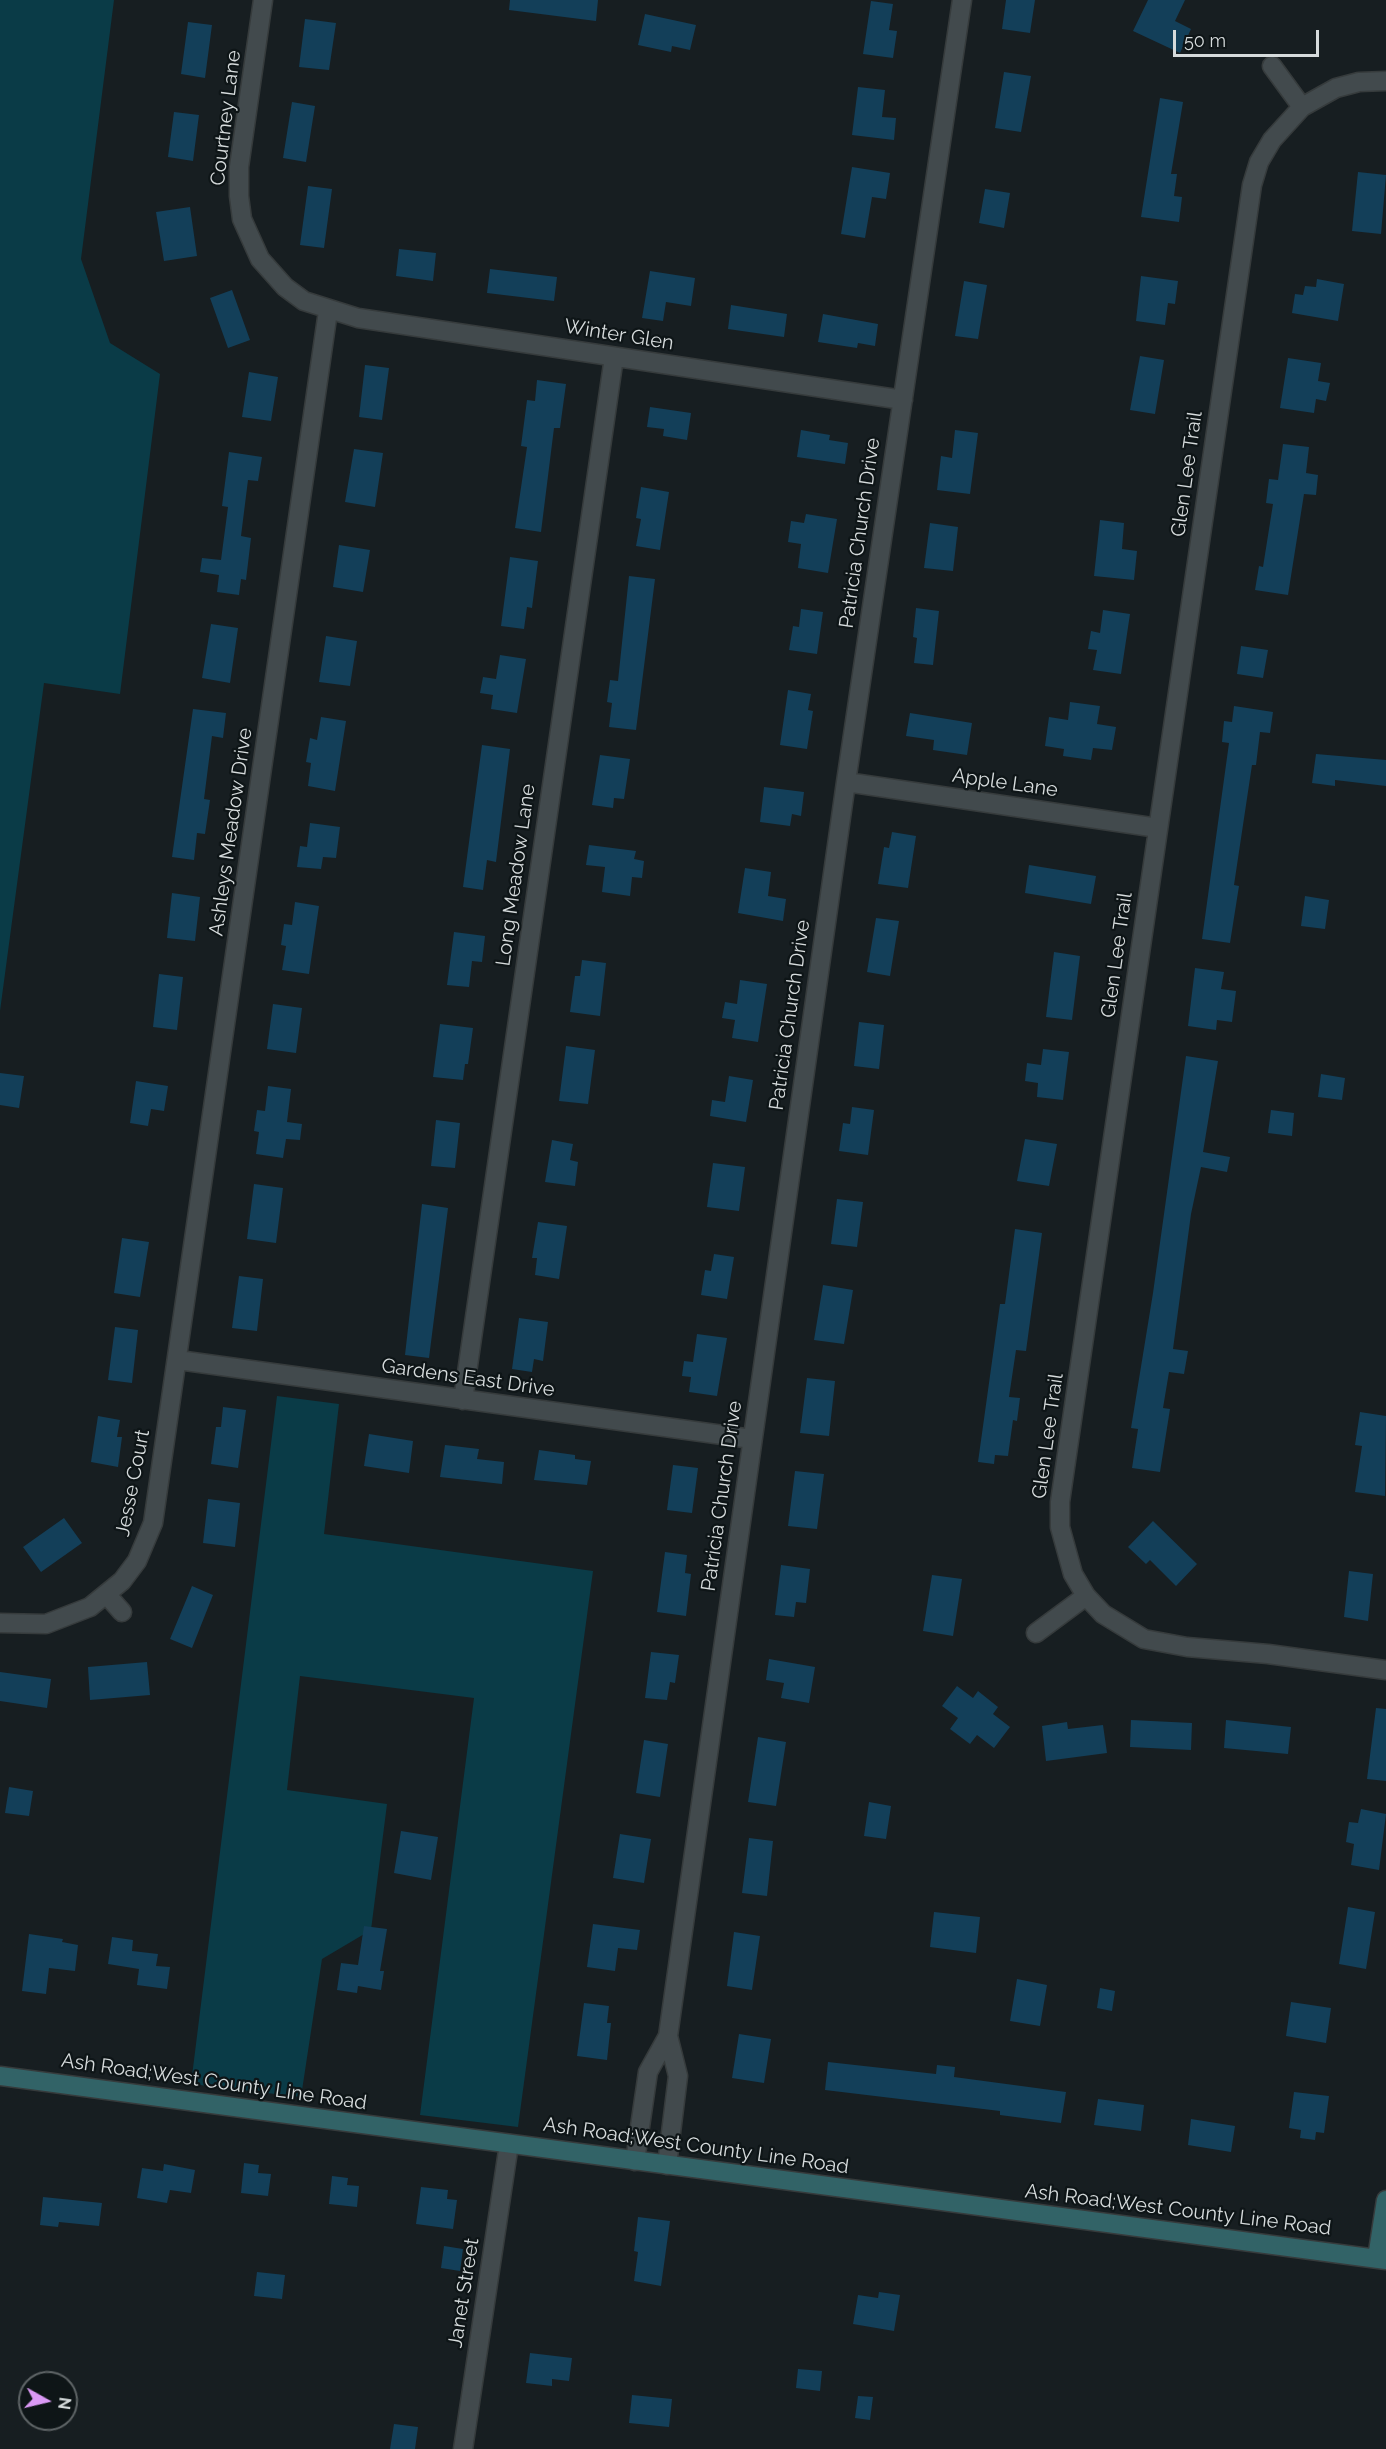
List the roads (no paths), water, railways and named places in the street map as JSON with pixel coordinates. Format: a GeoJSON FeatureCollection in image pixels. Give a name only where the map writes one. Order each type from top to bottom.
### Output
{"type":"FeatureCollection","features":[{"type":"Feature","properties":{"kind":"main road","name":"Ash Road;West County Line Road"},"geometry":{"type":"LineString","coordinates":[[0,2076],[1382,2259]]}},
{"type":"Feature","properties":{"kind":"main road"},"geometry":{"type":"LineString","coordinates":[[1382,2259],[1386,2200]]}},
{"type":"Feature","properties":{"kind":"street","name":"Courtney Lane"},"geometry":{"type":"LineString","coordinates":[[263,0],[239,167],[242,219],[260,259],[285,287],[304,301],[328,311]]}},
{"type":"Feature","properties":{"kind":"street","name":"Patricia Church Drive"},"geometry":{"type":"LineString","coordinates":[[636,2161],[648,2072],[668,2036],[846,782],[962,0]]}},
{"type":"Feature","properties":{"kind":"street"},"geometry":{"type":"LineString","coordinates":[[1272,66],[1302,107]]}},
{"type":"Feature","properties":{"kind":"street","name":"Glen Lee Trail"},"geometry":{"type":"LineString","coordinates":[[1386,81],[1359,82],[1336,88],[1302,107],[1272,140],[1259,162],[1252,185],[1060,1502],[1060,1527],[1065,1551],[1073,1574],[1086,1596],[1103,1614],[1144,1639],[1187,1647],[1268,1654],[1386,1670]]}},
{"type":"Feature","properties":{"kind":"street","name":"Winter Glen"},"geometry":{"type":"LineString","coordinates":[[328,311],[358,318],[903,400]]}},
{"type":"Feature","properties":{"kind":"street","name":"Ashleys Meadow Drive"},"geometry":{"type":"LineString","coordinates":[[178,1360],[328,311]]}},
{"type":"Feature","properties":{"kind":"street","name":"Long Meadow Lane"},"geometry":{"type":"LineString","coordinates":[[463,1400],[614,357]]}},
{"type":"Feature","properties":{"kind":"street","name":"Apple Lane"},"geometry":{"type":"LineString","coordinates":[[846,782],[1158,828]]}},
{"type":"Feature","properties":{"kind":"street","name":"Gardens East Drive"},"geometry":{"type":"LineString","coordinates":[[178,1360],[752,1439]]}},
{"type":"Feature","properties":{"kind":"street","name":"Jesse Court"},"geometry":{"type":"LineString","coordinates":[[0,1623],[32,1625],[62,1620],[90,1607],[107,1595],[137,1561],[153,1523],[178,1360]]}},
{"type":"Feature","properties":{"kind":"street"},"geometry":{"type":"LineString","coordinates":[[107,1595],[122,1612]]}},
{"type":"Feature","properties":{"kind":"street"},"geometry":{"type":"LineString","coordinates":[[1036,1633],[1086,1596]]}},
{"type":"Feature","properties":{"kind":"street","name":"Patricia Church Drive"},"geometry":{"type":"LineString","coordinates":[[667,2165],[678,2076],[668,2036]]}},
{"type":"Feature","properties":{"kind":"street","name":"Janet Street"},"geometry":{"type":"LineString","coordinates":[[463,2449],[509,2144]]}}]}
